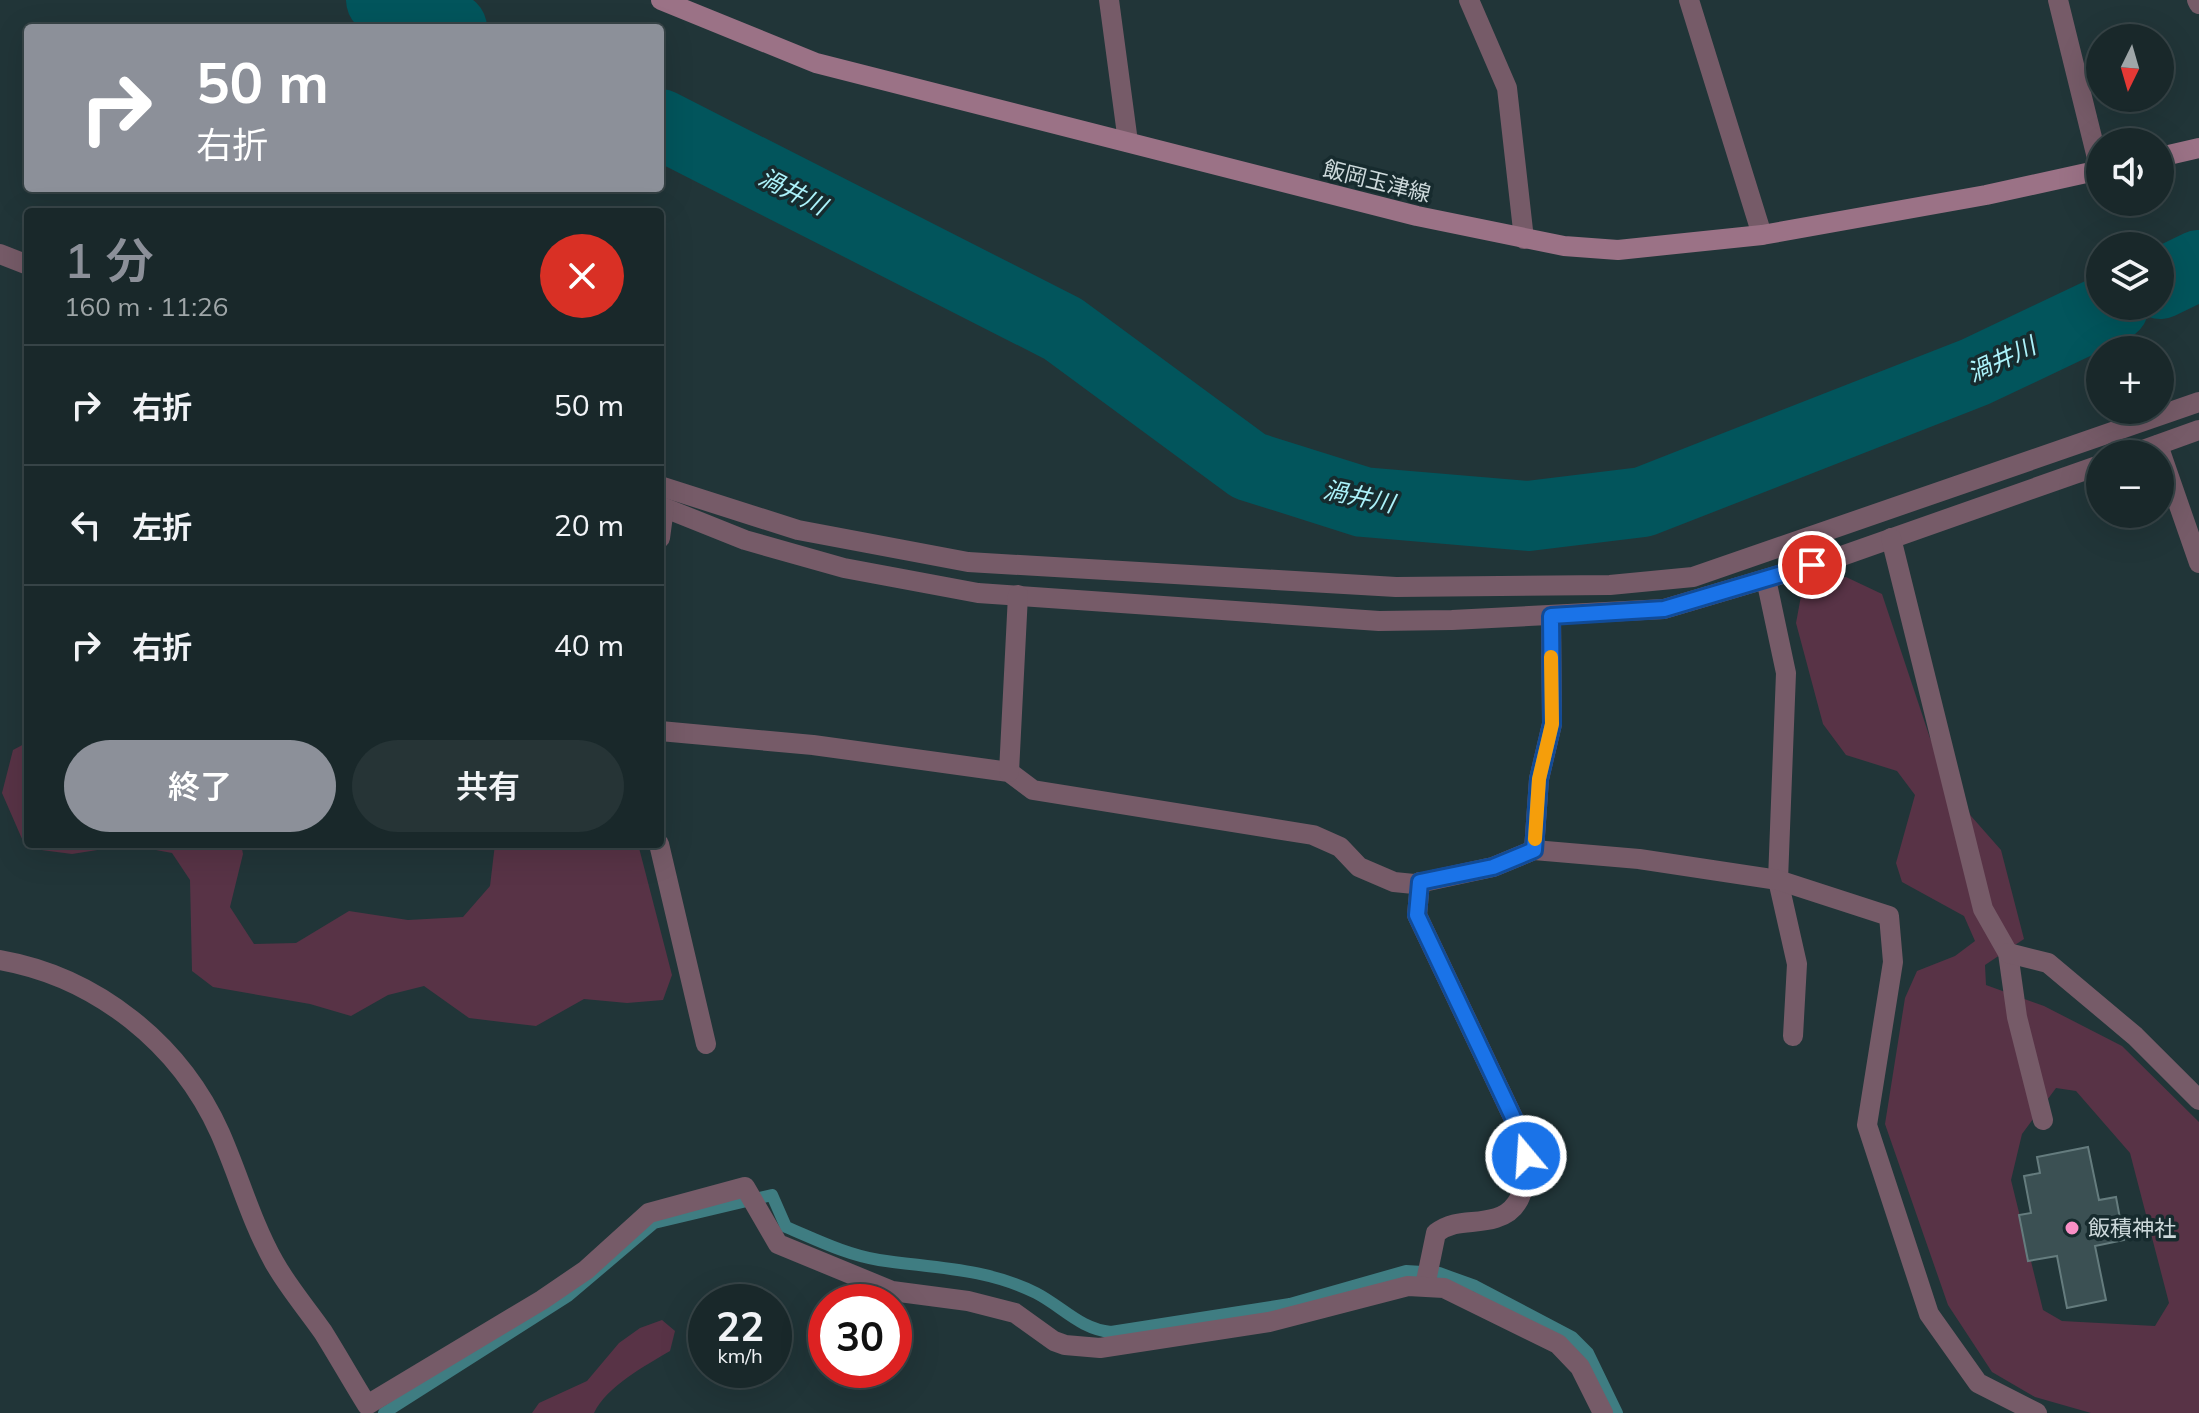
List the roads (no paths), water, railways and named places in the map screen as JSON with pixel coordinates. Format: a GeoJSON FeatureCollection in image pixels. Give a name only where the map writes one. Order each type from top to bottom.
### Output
{"type":"FeatureCollection","features":[{"type":"Feature","properties":{"kind":"main road","name":"飯岡玉津線"},"geometry":{"type":"LineString","coordinates":[[661,0],[816,63],[1417,216],[1524,239],[1618,250],[1762,235],[1986,195],[2086,173]]}},
{"type":"Feature","properties":{"kind":"main road"},"geometry":{"type":"LineString","coordinates":[[2174,154],[2199,148]]}},
{"type":"Feature","properties":{"kind":"street"},"geometry":{"type":"LineString","coordinates":[[1109,0],[1128,142]]}},
{"type":"Feature","properties":{"kind":"street"},"geometry":{"type":"LineString","coordinates":[[1469,0],[1507,88],[1524,239]]}},
{"type":"Feature","properties":{"kind":"street"},"geometry":{"type":"LineString","coordinates":[[1689,0],[1762,235]]}},
{"type":"Feature","properties":{"kind":"street"},"geometry":{"type":"LineString","coordinates":[[2058,0],[2090,128]]}},
{"type":"Feature","properties":{"kind":"street"},"geometry":{"type":"LineString","coordinates":[[0,254],[24,263]]}},
{"type":"Feature","properties":{"kind":"street"},"geometry":{"type":"LineString","coordinates":[[664,487],[798,530],[968,562],[1396,587],[1610,585],[1693,577],[2199,402]]}},
{"type":"Feature","properties":{"kind":"street"},"geometry":{"type":"LineString","coordinates":[[2172,440],[2199,430]]}},
{"type":"Feature","properties":{"kind":"street"},"geometry":{"type":"LineString","coordinates":[[664,508],[745,540],[844,568],[978,593],[1379,621],[1664,609],[1891,538],[2086,470]]}},
{"type":"Feature","properties":{"kind":"street"},"geometry":{"type":"LineString","coordinates":[[2174,491],[2199,563]]}},
{"type":"Feature","properties":{"kind":"street"},"geometry":{"type":"LineString","coordinates":[[1891,538],[1983,909],[2008,953],[2017,1017],[2043,1120]]}},
{"type":"Feature","properties":{"kind":"street"},"geometry":{"type":"LineString","coordinates":[[1766,579],[1786,673],[1778,880],[1797,964],[1793,1036]]}},
{"type":"Feature","properties":{"kind":"street"},"geometry":{"type":"LineString","coordinates":[[1009,772],[1018,595]]}},
{"type":"Feature","properties":{"kind":"street"},"geometry":{"type":"LineString","coordinates":[[1534,850],[1539,779],[1552,724],[1551,616]]}},
{"type":"Feature","properties":{"kind":"street"},"geometry":{"type":"LineString","coordinates":[[664,731],[813,745],[1009,772],[1033,790],[1313,835],[1340,847],[1359,867],[1394,882],[1420,882],[1493,867],[1534,850],[1639,859],[1778,880],[1889,916],[1893,962],[1867,1125],[1929,1314],[1978,1383],[2037,1413]]}},
{"type":"Feature","properties":{"kind":"street"},"geometry":{"type":"LineString","coordinates":[[660,848],[706,1044]]}},
{"type":"Feature","properties":{"kind":"street"},"geometry":{"type":"LineString","coordinates":[[1420,882],[1417,915],[1519,1130],[1526,1156],[1525,1182],[1514,1207],[1497,1218],[1448,1224],[1436,1233],[1425,1286]]}},
{"type":"Feature","properties":{"kind":"street"},"geometry":{"type":"LineString","coordinates":[[2008,953],[2048,963],[2135,1036],[2199,1100]]}},
{"type":"Feature","properties":{"kind":"street"},"geometry":{"type":"LineString","coordinates":[[0,960],[36,966],[75,982],[148,1033],[175,1058],[198,1089],[221,1134],[253,1220],[275,1264],[367,1405],[586,1270],[649,1213],[745,1187],[778,1244],[841,1268],[872,1285],[968,1301],[1015,1313],[1054,1341],[1065,1345],[1100,1348],[1269,1322],[1408,1286],[1444,1288],[1558,1344],[1580,1367],[1603,1413]]}},
{"type":"Feature","properties":{"kind":"waterway","name":"渦井川"},"geometry":{"type":"LineString","coordinates":[[381,0],[442,24]]}},
{"type":"Feature","properties":{"kind":"waterway","name":"渦井川"},"geometry":{"type":"LineString","coordinates":[[664,126],[1063,329],[1249,466],[1363,502],[1528,516],[1643,502],[1975,372],[2086,319]]}},
{"type":"Feature","properties":{"kind":"waterway","name":"渦井川"},"geometry":{"type":"LineString","coordinates":[[2174,277],[2199,265]]}},
{"type":"Feature","properties":{"kind":"waterway"},"geometry":{"type":"LineString","coordinates":[[384,1413],[568,1296],[654,1223],[772,1195],[786,1227],[832,1246],[879,1260],[998,1278],[1036,1293],[1090,1327],[1111,1332],[1290,1304],[1406,1271],[1439,1273],[1475,1286],[1572,1337],[1588,1353],[1617,1413]]}},
{"type":"Feature","properties":{"kind":"place","name":"飯積神社"},"geometry":{"type":"Point","coordinates":[2072,1228]}}]}
